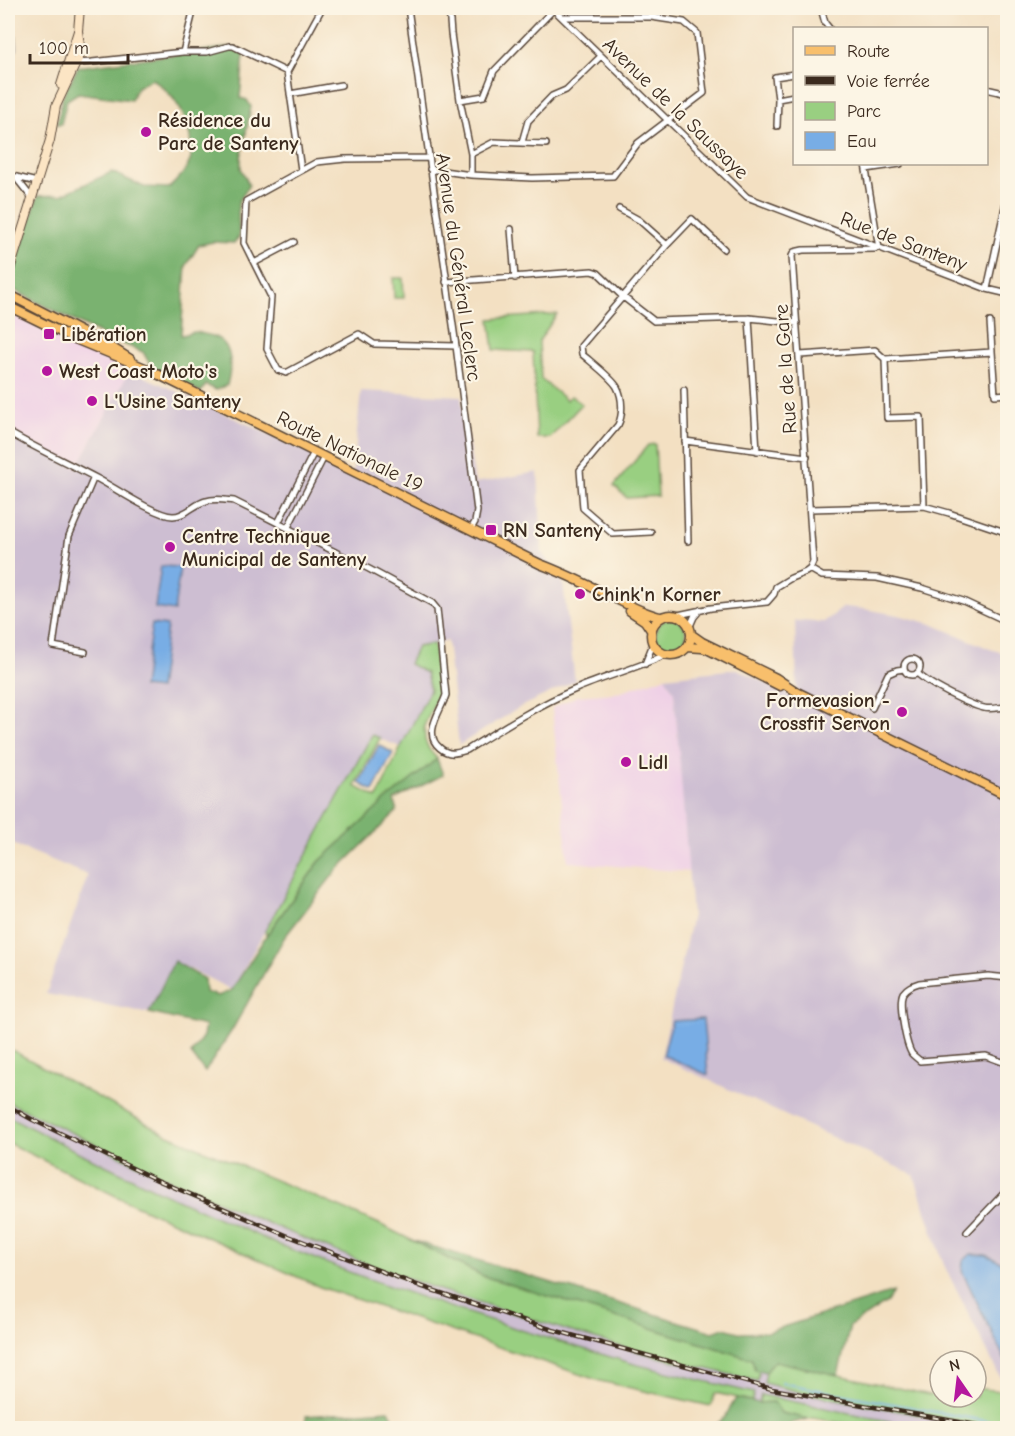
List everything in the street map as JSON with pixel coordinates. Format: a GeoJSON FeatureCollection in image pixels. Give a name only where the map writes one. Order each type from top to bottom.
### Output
{"type":"FeatureCollection","features":[{"type":"Feature","properties":{"kind":"main road","name":"Route Nationale 19"},"geometry":{"type":"LineString","coordinates":[[8,294],[114,349],[145,368]]}},
{"type":"Feature","properties":{"kind":"main road","name":"Route Nationale 19"},"geometry":{"type":"LineString","coordinates":[[8,306],[75,339],[145,368],[471,529],[635,614],[645,621],[651,630]]}},
{"type":"Feature","properties":{"kind":"main road","name":"Route Nationale 19"},"geometry":{"type":"LineString","coordinates":[[540,564],[567,574],[650,615],[660,617]]}},
{"type":"Feature","properties":{"kind":"main road"},"geometry":{"type":"LineString","coordinates":[[691,631],[687,647],[676,654],[667,654],[657,650],[651,639],[651,630],[660,617],[678,615],[686,620],[691,631],[702,642],[776,678],[797,692]]}},
{"type":"Feature","properties":{"kind":"main road"},"geometry":{"type":"LineString","coordinates":[[687,647],[709,650],[1008,796]]}},
{"type":"Feature","properties":{"kind":"street"},"geometry":{"type":"LineString","coordinates":[[8,276],[50,140],[59,99],[74,57],[80,8]]}},
{"type":"Feature","properties":{"kind":"street"},"geometry":{"type":"LineString","coordinates":[[183,52],[194,8]]}},
{"type":"Feature","properties":{"kind":"street"},"geometry":{"type":"LineString","coordinates":[[301,170],[287,72],[322,8]]}},
{"type":"Feature","properties":{"kind":"street","name":"Avenue du Général Leclerc"},"geometry":{"type":"LineString","coordinates":[[408,8],[477,511],[471,529]]}},
{"type":"Feature","properties":{"kind":"street"},"geometry":{"type":"LineString","coordinates":[[449,8],[460,100],[471,154],[471,174]]}},
{"type":"Feature","properties":{"kind":"street"},"geometry":{"type":"LineString","coordinates":[[460,100],[484,96],[494,71],[553,8]]}},
{"type":"Feature","properties":{"kind":"street","name":"Avenue de la Saussaye"},"geometry":{"type":"LineString","coordinates":[[553,8],[747,196],[790,214]]}},
{"type":"Feature","properties":{"kind":"street"},"geometry":{"type":"LineString","coordinates":[[821,8],[828,27]]}},
{"type":"Feature","properties":{"kind":"street"},"geometry":{"type":"LineString","coordinates":[[430,169],[532,178],[613,176],[638,143],[704,93],[698,33],[684,22],[651,17],[563,17]]}},
{"type":"Feature","properties":{"kind":"street"},"geometry":{"type":"LineString","coordinates":[[74,57],[92,62],[183,52],[207,52],[233,46],[287,72]]}},
{"type":"Feature","properties":{"kind":"street"},"geometry":{"type":"LineString","coordinates":[[522,142],[528,121],[552,96],[566,90],[601,56]]}},
{"type":"Feature","properties":{"kind":"street"},"geometry":{"type":"LineString","coordinates":[[74,57],[92,62]]}},
{"type":"Feature","properties":{"kind":"street"},"geometry":{"type":"LineString","coordinates":[[777,126],[778,99],[775,77],[793,74]]}},
{"type":"Feature","properties":{"kind":"street"},"geometry":{"type":"LineString","coordinates":[[290,94],[341,86]]}},
{"type":"Feature","properties":{"kind":"street"},"geometry":{"type":"LineString","coordinates":[[988,89],[1008,94]]}},
{"type":"Feature","properties":{"kind":"street"},"geometry":{"type":"LineString","coordinates":[[778,99],[793,96]]}},
{"type":"Feature","properties":{"kind":"street"},"geometry":{"type":"LineString","coordinates":[[8,124],[11,125],[8,141]]}},
{"type":"Feature","properties":{"kind":"street"},"geometry":{"type":"LineString","coordinates":[[471,154],[494,142],[546,144]]}},
{"type":"Feature","properties":{"kind":"street"},"geometry":{"type":"LineString","coordinates":[[428,158],[345,159],[318,162],[246,201],[244,243],[271,297],[267,349],[278,370],[286,374],[359,334],[374,344],[456,346]]}},
{"type":"Feature","properties":{"kind":"street"},"geometry":{"type":"LineString","coordinates":[[879,248],[866,166],[883,165]]}},
{"type":"Feature","properties":{"kind":"street"},"geometry":{"type":"LineString","coordinates":[[8,175],[37,182]]}},
{"type":"Feature","properties":{"kind":"street"},"geometry":{"type":"LineString","coordinates":[[16,178],[32,198]]}},
{"type":"Feature","properties":{"kind":"street"},"geometry":{"type":"LineString","coordinates":[[987,289],[1008,193]]}},
{"type":"Feature","properties":{"kind":"street"},"geometry":{"type":"LineString","coordinates":[[619,209],[639,220],[667,245]]}},
{"type":"Feature","properties":{"kind":"street","name":"Rue de Santeny"},"geometry":{"type":"LineString","coordinates":[[790,214],[987,289],[1008,294]]}},
{"type":"Feature","properties":{"kind":"street"},"geometry":{"type":"LineString","coordinates":[[651,531],[613,534],[583,508],[580,470],[618,425],[622,417],[617,387],[582,354],[580,346],[692,219],[724,249]]}},
{"type":"Feature","properties":{"kind":"street"},"geometry":{"type":"LineString","coordinates":[[511,229],[515,278]]}},
{"type":"Feature","properties":{"kind":"street"},"geometry":{"type":"LineString","coordinates":[[254,263],[294,242]]}},
{"type":"Feature","properties":{"kind":"street","name":"Rue de la Gare"},"geometry":{"type":"LineString","coordinates":[[810,569],[813,562],[810,509],[792,255],[794,252],[803,250],[879,248]]}},
{"type":"Feature","properties":{"kind":"street"},"geometry":{"type":"LineString","coordinates":[[446,282],[592,271],[598,273],[622,296],[654,321],[749,318],[797,323]]}},
{"type":"Feature","properties":{"kind":"street"},"geometry":{"type":"LineString","coordinates":[[749,318],[757,451]]}},
{"type":"Feature","properties":{"kind":"street"},"geometry":{"type":"LineString","coordinates":[[990,322],[995,394],[1008,394]]}},
{"type":"Feature","properties":{"kind":"street"},"geometry":{"type":"LineString","coordinates":[[800,355],[875,350],[885,359],[888,418],[921,417],[924,506]]}},
{"type":"Feature","properties":{"kind":"street"},"geometry":{"type":"LineString","coordinates":[[885,359],[992,352]]}},
{"type":"Feature","properties":{"kind":"street"},"geometry":{"type":"LineString","coordinates":[[684,390],[688,541]]}},
{"type":"Feature","properties":{"kind":"street"},"geometry":{"type":"LineString","coordinates":[[8,432],[159,513],[172,516],[183,514],[206,501],[219,499],[234,501],[432,603],[437,609],[446,695],[433,724],[432,733],[433,740],[438,747],[447,753],[454,754],[467,750],[555,698],[667,654]]}},
{"type":"Feature","properties":{"kind":"street"},"geometry":{"type":"LineString","coordinates":[[685,441],[807,457]]}},
{"type":"Feature","properties":{"kind":"street"},"geometry":{"type":"LineString","coordinates":[[278,523],[314,452]]}},
{"type":"Feature","properties":{"kind":"street"},"geometry":{"type":"LineString","coordinates":[[288,527],[324,457]]}},
{"type":"Feature","properties":{"kind":"street"},"geometry":{"type":"LineString","coordinates":[[86,652],[53,646],[69,536],[94,477]]}},
{"type":"Feature","properties":{"kind":"street"},"geometry":{"type":"LineString","coordinates":[[810,509],[924,506],[1005,533],[1008,520]]}},
{"type":"Feature","properties":{"kind":"street"},"geometry":{"type":"LineString","coordinates":[[678,615],[700,610],[768,602],[776,587],[810,569],[822,576],[877,578],[922,588],[963,601],[1008,622]]}},
{"type":"Feature","properties":{"kind":"street"},"geometry":{"type":"LineString","coordinates":[[691,631],[694,617],[700,610]]}},
{"type":"Feature","properties":{"kind":"street"},"geometry":{"type":"LineString","coordinates":[[645,664],[653,644]]}},
{"type":"Feature","properties":{"kind":"street"},"geometry":{"type":"LineString","coordinates":[[914,658],[920,664],[921,669],[917,673],[909,675],[904,669],[907,660],[914,658]]}},
{"type":"Feature","properties":{"kind":"street"},"geometry":{"type":"LineString","coordinates":[[872,708],[888,674],[904,669]]}},
{"type":"Feature","properties":{"kind":"street"},"geometry":{"type":"LineString","coordinates":[[917,673],[924,680],[955,697],[985,708],[1008,707]]}},
{"type":"Feature","properties":{"kind":"street"},"geometry":{"type":"LineString","coordinates":[[1008,978],[988,976],[919,983],[909,986],[903,993],[901,1002],[909,1046],[913,1055],[920,1060],[986,1056],[1008,1064]]}},
{"type":"Feature","properties":{"kind":"street"},"geometry":{"type":"LineString","coordinates":[[967,1232],[1008,1189]]}},
{"type":"Feature","properties":{"kind":"shaded area"},"geometry":{"type":"Polygon","coordinates":[[[8,227],[17,229],[8,255],[8,227]]]}},
{"type":"Feature","properties":{"kind":"shaded area"},"geometry":{"type":"Polygon","coordinates":[[[8,312],[130,370],[77,468],[8,432],[8,312]]]}},
{"type":"Feature","properties":{"kind":"shaded area"},"geometry":{"type":"Polygon","coordinates":[[[130,370],[353,473],[361,391],[461,396],[475,483],[538,472],[542,553],[563,583],[575,681],[522,706],[459,745],[447,641],[417,647],[430,690],[401,747],[372,736],[232,990],[174,961],[149,1013],[46,994],[88,875],[8,842],[8,432],[77,468],[130,370]]]}},
{"type":"Feature","properties":{"kind":"shaded area"},"geometry":{"type":"Polygon","coordinates":[[[844,607],[864,609],[932,624],[1007,654],[1007,1391],[944,1265],[914,1175],[661,1058],[692,915],[674,691],[665,677],[737,669],[797,698],[795,621],[824,622],[844,607]]]}},
{"type":"Feature","properties":{"kind":"shaded area"},"geometry":{"type":"Polygon","coordinates":[[[665,677],[674,691],[689,872],[568,862],[552,708],[577,696],[615,693],[665,677]]]}},
{"type":"Feature","properties":{"kind":"shaded area"},"geometry":{"type":"Polygon","coordinates":[[[8,1048],[166,1134],[377,1223],[483,1276],[775,1361],[928,1395],[928,1409],[988,1409],[988,1389],[1001,1391],[1007,1394],[1007,1428],[869,1428],[809,1419],[759,1403],[715,1393],[711,1406],[600,1381],[320,1287],[126,1201],[8,1143],[8,1048]]]}},
{"type":"Feature","properties":{"kind":"green space"},"geometry":{"type":"Polygon","coordinates":[[[232,47],[244,54],[240,98],[247,100],[251,107],[241,158],[241,168],[249,185],[238,203],[239,237],[234,243],[213,242],[199,245],[186,266],[181,335],[196,332],[214,336],[226,346],[230,360],[227,385],[216,390],[206,385],[201,392],[153,370],[143,352],[102,335],[8,287],[38,196],[61,195],[112,172],[144,187],[169,188],[184,172],[191,159],[188,127],[180,108],[168,92],[152,79],[137,87],[131,100],[78,93],[67,100],[61,124],[57,124],[63,96],[78,67],[232,47]]]}},
{"type":"Feature","properties":{"kind":"green space"},"geometry":{"type":"Polygon","coordinates":[[[393,278],[403,278],[404,298],[394,298],[393,278]]]}},
{"type":"Feature","properties":{"kind":"green space"},"geometry":{"type":"Polygon","coordinates":[[[557,314],[539,341],[541,379],[566,400],[571,396],[582,404],[550,438],[537,438],[533,352],[494,350],[490,319],[557,314]]]}},
{"type":"Feature","properties":{"kind":"green space"},"geometry":{"type":"Polygon","coordinates":[[[655,444],[658,496],[627,498],[614,486],[648,445],[655,444]]]}},
{"type":"Feature","properties":{"kind":"green space"},"geometry":{"type":"Polygon","coordinates":[[[671,619],[681,624],[686,634],[681,644],[671,649],[661,644],[656,634],[661,624],[671,619]]]}},
{"type":"Feature","properties":{"kind":"green space"},"geometry":{"type":"Polygon","coordinates":[[[434,644],[438,696],[424,726],[425,740],[437,759],[385,801],[319,862],[266,936],[265,931],[372,735],[380,738],[355,786],[377,798],[430,690],[426,673],[409,664],[417,647],[434,644]]]}},
{"type":"Feature","properties":{"kind":"green space"},"geometry":{"type":"Polygon","coordinates":[[[437,759],[443,775],[394,800],[397,811],[336,871],[284,938],[232,1030],[205,1072],[191,1054],[203,1036],[205,1026],[149,1013],[174,961],[204,979],[205,992],[218,996],[232,990],[266,936],[319,862],[385,801],[437,759]]]}},
{"type":"Feature","properties":{"kind":"green space"},"geometry":{"type":"Polygon","coordinates":[[[8,1048],[166,1134],[377,1223],[483,1276],[752,1359],[755,1370],[759,1370],[757,1381],[654,1356],[440,1290],[286,1231],[174,1182],[8,1102],[8,1048]]]}},
{"type":"Feature","properties":{"kind":"green space"},"geometry":{"type":"Polygon","coordinates":[[[8,1116],[161,1192],[272,1242],[349,1272],[443,1305],[634,1364],[754,1393],[752,1401],[715,1393],[711,1406],[600,1381],[320,1287],[126,1201],[8,1143],[8,1116]]]}},
{"type":"Feature","properties":{"kind":"green space"},"geometry":{"type":"Polygon","coordinates":[[[411,1240],[713,1332],[724,1328],[742,1333],[767,1332],[893,1292],[887,1302],[850,1326],[838,1375],[775,1361],[766,1372],[755,1370],[752,1359],[483,1276],[411,1240]]]}},
{"type":"Feature","properties":{"kind":"green space"},"geometry":{"type":"Polygon","coordinates":[[[775,1361],[928,1395],[928,1409],[988,1409],[988,1389],[1001,1391],[1007,1393],[1007,1428],[962,1423],[799,1392],[764,1383],[766,1372],[775,1361]]]}},
{"type":"Feature","properties":{"kind":"green space"},"geometry":{"type":"Polygon","coordinates":[[[761,1395],[929,1428],[869,1428],[809,1419],[781,1413],[773,1402],[759,1403],[761,1395]]]}},
{"type":"Feature","properties":{"kind":"green space"},"geometry":{"type":"Polygon","coordinates":[[[736,1398],[759,1403],[774,1402],[781,1413],[809,1419],[792,1423],[786,1428],[712,1428],[725,1417],[736,1398]]]}},
{"type":"Feature","properties":{"kind":"green space"},"geometry":{"type":"Polygon","coordinates":[[[389,1410],[399,1428],[307,1428],[306,1416],[389,1410]]]}},
{"type":"Feature","properties":{"kind":"water"},"geometry":{"type":"Polygon","coordinates":[[[8,34],[16,37],[17,49],[14,53],[8,50],[8,34]]]}},
{"type":"Feature","properties":{"kind":"water"},"geometry":{"type":"Polygon","coordinates":[[[161,566],[180,567],[174,611],[155,608],[161,566]]]}},
{"type":"Feature","properties":{"kind":"water"},"geometry":{"type":"Polygon","coordinates":[[[152,624],[167,626],[159,689],[143,687],[152,624]]]}},
{"type":"Feature","properties":{"kind":"water"},"geometry":{"type":"Polygon","coordinates":[[[379,745],[393,753],[373,791],[359,783],[379,745]]]}},
{"type":"Feature","properties":{"kind":"water"},"geometry":{"type":"Polygon","coordinates":[[[703,1019],[708,1075],[663,1055],[672,1021],[703,1019]]]}},
{"type":"Feature","properties":{"kind":"water"},"geometry":{"type":"Polygon","coordinates":[[[971,1254],[986,1255],[1007,1265],[1007,1364],[962,1271],[963,1261],[971,1254]]]}},
{"type":"Feature","properties":{"kind":"waterway"},"geometry":{"type":"LineString","coordinates":[[782,1383],[992,1422]]}},
{"type":"Feature","properties":{"kind":"railway"},"geometry":{"type":"LineString","coordinates":[[8,1106],[157,1180],[286,1235],[420,1286],[553,1330],[772,1389],[994,1428]]}},
{"type":"Feature","properties":{"kind":"place","name":"Résidence du Parc de Santeny"},"geometry":{"type":"Point","coordinates":[146,132]}},
{"type":"Feature","properties":{"kind":"place","name":"Libération"},"geometry":{"type":"Point","coordinates":[49,334]}},
{"type":"Feature","properties":{"kind":"place","name":"West Coast Moto's"},"geometry":{"type":"Point","coordinates":[47,371]}},
{"type":"Feature","properties":{"kind":"place","name":"L'Usine Santeny"},"geometry":{"type":"Point","coordinates":[92,401]}},
{"type":"Feature","properties":{"kind":"place","name":"RN Santeny"},"geometry":{"type":"Point","coordinates":[491,530]}},
{"type":"Feature","properties":{"kind":"place","name":"Centre Technique Municipal de Santeny"},"geometry":{"type":"Point","coordinates":[170,547]}},
{"type":"Feature","properties":{"kind":"place","name":"Chink'n Korner"},"geometry":{"type":"Point","coordinates":[580,594]}},
{"type":"Feature","properties":{"kind":"place","name":"Formevasion - Crossfit Servon"},"geometry":{"type":"Point","coordinates":[902,712]}},
{"type":"Feature","properties":{"kind":"place","name":"Lidl"},"geometry":{"type":"Point","coordinates":[626,762]}}]}
